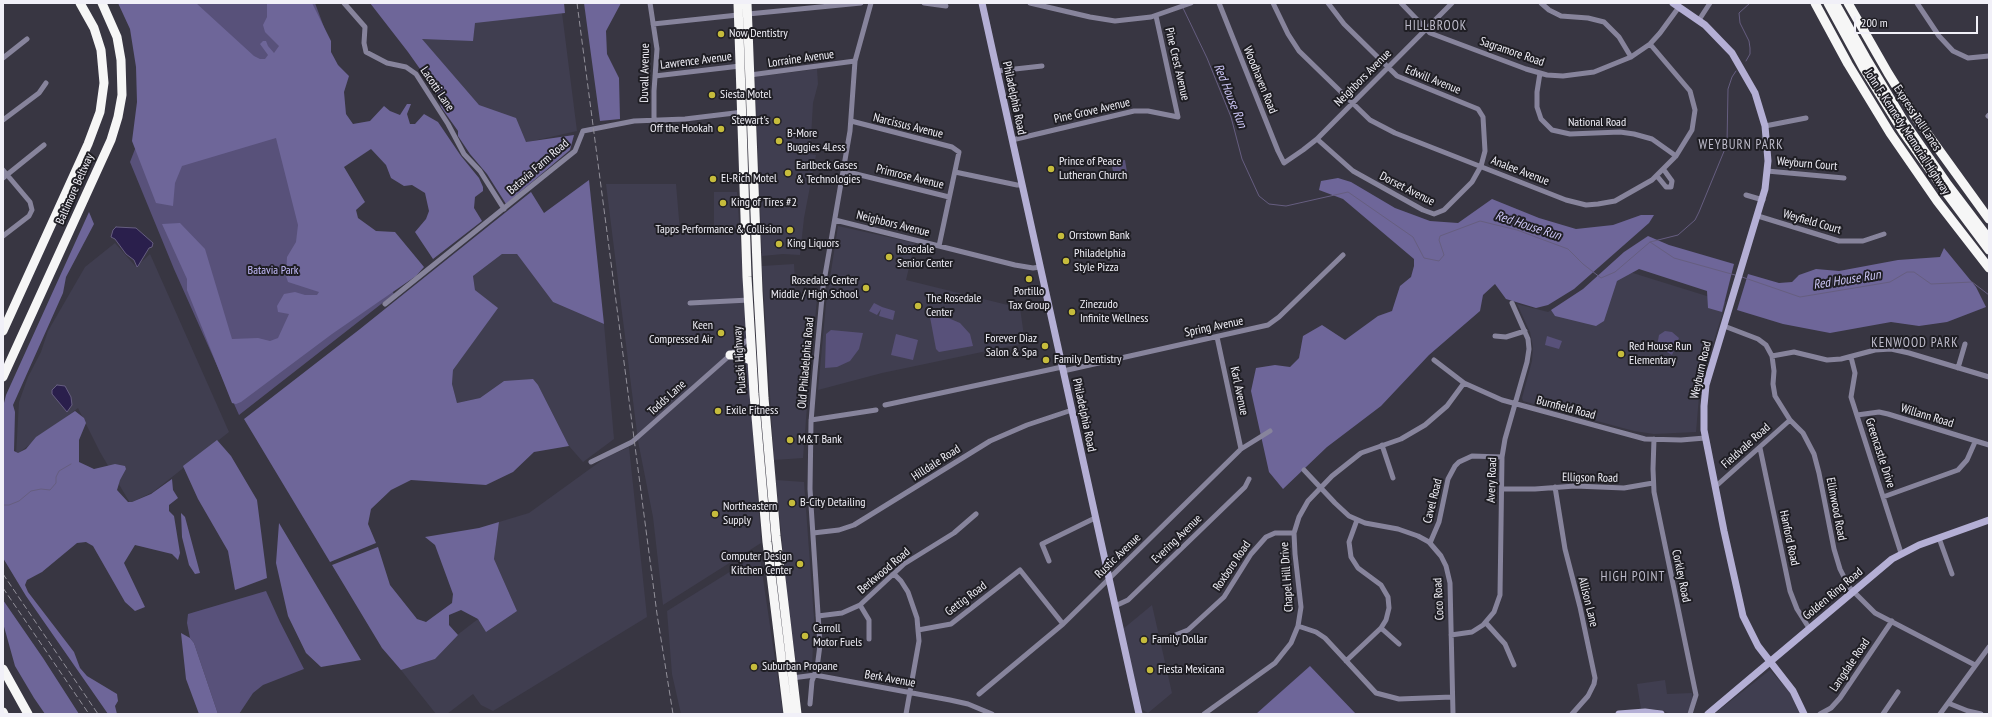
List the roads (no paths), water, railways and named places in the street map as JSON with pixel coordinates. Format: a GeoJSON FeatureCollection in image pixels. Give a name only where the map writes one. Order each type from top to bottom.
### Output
{"type":"FeatureCollection","features":[{"type":"Feature","properties":{"kind":"highway","name":"Baltimore Beltway"},"geometry":{"type":"LineString","coordinates":[[3,331],[88,144],[100,112],[104,83],[101,50],[94,28],[80,3]]}},
{"type":"Feature","properties":{"kind":"highway","name":"Baltimore Beltway"},"geometry":{"type":"LineString","coordinates":[[3,377],[110,140],[118,117],[123,85],[121,60],[116,37],[102,3]]}},
{"type":"Feature","properties":{"kind":"highway","name":"Pulaski Highway"},"geometry":{"type":"LineString","coordinates":[[738,3],[743,14],[750,75],[758,291],[765,417],[777,544],[797,714]]}},
{"type":"Feature","properties":{"kind":"highway","name":"Pulaski Highway"},"geometry":{"type":"LineString","coordinates":[[747,3],[743,14],[740,66],[748,300],[763,507],[788,714]]}},
{"type":"Feature","properties":{"kind":"highway","name":"John F. Kennedy Memorial Highway"},"geometry":{"type":"LineString","coordinates":[[1815,3],[1848,64],[1890,133],[1937,201],[1989,268]]}},
{"type":"Feature","properties":{"kind":"highway","name":"Express Toll Lanes"},"geometry":{"type":"LineString","coordinates":[[1828,3],[1864,69],[1905,135],[1989,250]]}},
{"type":"Feature","properties":{"kind":"highway","name":"Express Toll Lanes"},"geometry":{"type":"LineString","coordinates":[[1835,3],[1905,123],[1939,173],[1989,239]]}},
{"type":"Feature","properties":{"kind":"highway","name":"John F. Kennedy Memorial Highway"},"geometry":{"type":"LineString","coordinates":[[1848,3],[1884,67],[1916,118],[1989,220]]}},
{"type":"Feature","properties":{"kind":"highway"},"geometry":{"type":"LineString","coordinates":[[730,356],[741,355],[752,361]]}},
{"type":"Feature","properties":{"kind":"highway"},"geometry":{"type":"LineString","coordinates":[[3,669],[28,714]]}},
{"type":"Feature","properties":{"kind":"street","name":"Lacotti Lane"},"geometry":{"type":"LineString","coordinates":[[344,3],[365,27],[364,43],[366,52],[378,60],[394,66],[406,67],[416,74],[448,124],[464,154],[480,171],[504,209]]}},
{"type":"Feature","properties":{"kind":"street","name":"Duvall Avenue"},"geometry":{"type":"LineString","coordinates":[[650,3],[656,49],[654,120]]}},
{"type":"Feature","properties":{"kind":"street"},"geometry":{"type":"LineString","coordinates":[[653,24],[862,3]]}},
{"type":"Feature","properties":{"kind":"street","name":"Old Philadelphia Road"},"geometry":{"type":"LineString","coordinates":[[810,704],[812,681],[815,675],[820,645],[810,489],[811,420],[822,299],[851,121],[855,62],[871,3]]}},
{"type":"Feature","properties":{"kind":"street"},"geometry":{"type":"LineString","coordinates":[[924,3],[946,6]]}},
{"type":"Feature","properties":{"kind":"street","name":"Philadelphia Road"},"geometry":{"type":"LineString","coordinates":[[982,3],[1095,518],[1140,713]]}},
{"type":"Feature","properties":{"kind":"street"},"geometry":{"type":"LineString","coordinates":[[1030,3],[1107,20],[1136,20],[1156,16],[1188,4]]}},
{"type":"Feature","properties":{"kind":"street","name":"Woodhaven Road"},"geometry":{"type":"LineString","coordinates":[[1219,3],[1284,163]]}},
{"type":"Feature","properties":{"kind":"street","name":"Analee Avenue"},"geometry":{"type":"LineString","coordinates":[[1273,3],[1291,38],[1300,51],[1365,117],[1381,127],[1566,200],[1586,204],[1598,204],[1615,201],[1638,189],[1657,176],[1676,156],[1692,130],[1695,115],[1693,100],[1687,86],[1650,44]]}},
{"type":"Feature","properties":{"kind":"street","name":"Edwill Avenue"},"geometry":{"type":"LineString","coordinates":[[1328,3],[1340,20],[1387,68],[1408,82],[1475,108],[1480,112],[1484,121],[1485,146],[1481,166]]}},
{"type":"Feature","properties":{"kind":"street","name":"Sagramore Road"},"geometry":{"type":"LineString","coordinates":[[1401,3],[1430,33],[1540,73],[1563,76],[1586,74],[1609,68],[1632,57],[1650,44],[1666,27],[1676,5]]}},
{"type":"Feature","properties":{"kind":"street","name":"Neighbors Avenue"},"geometry":{"type":"LineString","coordinates":[[1284,163],[1317,139],[1452,3]]}},
{"type":"Feature","properties":{"kind":"street"},"geometry":{"type":"LineString","coordinates":[[1541,3],[1549,10],[1561,16],[1594,18],[1604,22],[1615,32],[1632,57]]}},
{"type":"Feature","properties":{"kind":"street"},"geometry":{"type":"LineString","coordinates":[[1699,20],[1710,3]]}},
{"type":"Feature","properties":{"kind":"street"},"geometry":{"type":"LineString","coordinates":[[1917,3],[1939,36],[1952,51],[1968,58],[1989,56]]}},
{"type":"Feature","properties":{"kind":"street","name":"Weyburn Road"},"geometry":{"type":"LineString","coordinates":[[1676,5],[1699,20],[1728,47],[1744,71],[1758,100],[1765,126],[1767,171],[1763,200],[1706,386],[1704,406],[1705,438],[1743,616],[1753,638],[1793,691],[1804,714]]}},
{"type":"Feature","properties":{"kind":"street","name":"Pine Crest Avenue"},"geometry":{"type":"LineString","coordinates":[[1156,16],[1178,117]]}},
{"type":"Feature","properties":{"kind":"street"},"geometry":{"type":"LineString","coordinates":[[3,58],[28,39]]}},
{"type":"Feature","properties":{"kind":"street","name":"Lorraine Avenue"},"geometry":{"type":"LineString","coordinates":[[750,75],[855,62]]}},
{"type":"Feature","properties":{"kind":"street","name":"Lawrence Avenue"},"geometry":{"type":"LineString","coordinates":[[655,76],[740,66]]}},
{"type":"Feature","properties":{"kind":"street"},"geometry":{"type":"LineString","coordinates":[[997,71],[1042,66]]}},
{"type":"Feature","properties":{"kind":"street","name":"National Road"},"geometry":{"type":"LineString","coordinates":[[1540,73],[1537,92],[1537,107],[1541,120],[1552,130],[1570,134],[1620,132],[1634,134],[1657,142],[1676,156]]}},
{"type":"Feature","properties":{"kind":"street"},"geometry":{"type":"LineString","coordinates":[[3,120],[39,92],[46,83]]}},
{"type":"Feature","properties":{"kind":"street","name":"Batavia Farm Road"},"geometry":{"type":"LineString","coordinates":[[385,304],[575,152],[583,131],[634,121],[684,119],[751,110]]}},
{"type":"Feature","properties":{"kind":"street","name":"Pine Grove Avenue"},"geometry":{"type":"LineString","coordinates":[[1012,140],[1138,111],[1178,117]]}},
{"type":"Feature","properties":{"kind":"street"},"geometry":{"type":"LineString","coordinates":[[1765,126],[1806,118]]}},
{"type":"Feature","properties":{"kind":"street","name":"Narcissus Avenue"},"geometry":{"type":"LineString","coordinates":[[851,121],[952,147],[959,152],[955,172]]}},
{"type":"Feature","properties":{"kind":"street","name":"Dorset Avenue"},"geometry":{"type":"LineString","coordinates":[[1317,139],[1353,171],[1423,210],[1434,214],[1444,210],[1468,187],[1481,166]]}},
{"type":"Feature","properties":{"kind":"street"},"geometry":{"type":"LineString","coordinates":[[5,177],[44,145]]}},
{"type":"Feature","properties":{"kind":"street"},"geometry":{"type":"LineString","coordinates":[[3,170],[5,177],[30,202],[32,212],[3,236]]}},
{"type":"Feature","properties":{"kind":"street","name":"Primrose Avenue"},"geometry":{"type":"LineString","coordinates":[[844,170],[949,197]]}},
{"type":"Feature","properties":{"kind":"street"},"geometry":{"type":"LineString","coordinates":[[1657,176],[1666,187],[1671,187],[1672,181],[1664,170]]}},
{"type":"Feature","properties":{"kind":"street","name":"Weyburn Court"},"geometry":{"type":"LineString","coordinates":[[1767,171],[1844,178]]}},
{"type":"Feature","properties":{"kind":"street"},"geometry":{"type":"LineString","coordinates":[[939,246],[955,172],[1022,185]]}},
{"type":"Feature","properties":{"kind":"street"},"geometry":{"type":"LineString","coordinates":[[1746,195],[1763,200]]}},
{"type":"Feature","properties":{"kind":"street","name":"Weyfield Court"},"geometry":{"type":"LineString","coordinates":[[1758,216],[1839,241],[1863,241],[1884,234]]}},
{"type":"Feature","properties":{"kind":"street","name":"Neighbors Avenue"},"geometry":{"type":"LineString","coordinates":[[835,220],[1026,268],[1040,267]]}},
{"type":"Feature","properties":{"kind":"street","name":"Spring Avenue"},"geometry":{"type":"LineString","coordinates":[[885,405],[1266,326],[1274,322],[1344,255]]}},
{"type":"Feature","properties":{"kind":"street"},"geometry":{"type":"LineString","coordinates":[[690,303],[748,300]]}},
{"type":"Feature","properties":{"kind":"street","name":"Avery Road"},"geometry":{"type":"LineString","coordinates":[[1451,635],[1472,632],[1486,623],[1497,607],[1500,595],[1502,457],[1528,357],[1529,344],[1525,331],[1512,303]]}},
{"type":"Feature","properties":{"kind":"street"},"geometry":{"type":"LineString","coordinates":[[1724,326],[1758,338],[1766,345],[1772,356],[1794,352],[1827,360],[1851,357],[1876,350],[1892,349],[1989,377]]}},
{"type":"Feature","properties":{"kind":"street"},"geometry":{"type":"LineString","coordinates":[[1495,336],[1506,337],[1525,331]]}},
{"type":"Feature","properties":{"kind":"street","name":"Karl Avenue"},"geometry":{"type":"LineString","coordinates":[[1217,337],[1241,449]]}},
{"type":"Feature","properties":{"kind":"street","name":"Todds Lane"},"geometry":{"type":"LineString","coordinates":[[591,462],[632,442],[746,341],[751,340]]}},
{"type":"Feature","properties":{"kind":"street"},"geometry":{"type":"LineString","coordinates":[[1958,368],[1965,344]]}},
{"type":"Feature","properties":{"kind":"street","name":"Ellinwood Road"},"geometry":{"type":"LineString","coordinates":[[1772,356],[1774,364],[1773,390],[1778,403],[1790,420],[1803,433],[1814,454],[1837,561],[1844,580],[1853,592],[1871,610],[1975,665]]}},
{"type":"Feature","properties":{"kind":"street","name":"Greencastle Drive"},"geometry":{"type":"LineString","coordinates":[[1851,357],[1855,373],[1851,397],[1901,553]]}},
{"type":"Feature","properties":{"kind":"street","name":"Burnfield Road"},"geometry":{"type":"LineString","coordinates":[[1434,360],[1464,383],[1493,397],[1515,404],[1638,437],[1654,439],[1705,438]]}},
{"type":"Feature","properties":{"kind":"street","name":"Chapel Hill Drive"},"geometry":{"type":"LineString","coordinates":[[1204,714],[1282,657],[1291,643],[1298,626],[1301,602],[1294,533],[1296,523],[1304,506],[1320,487],[1361,453],[1401,439],[1425,425],[1447,406],[1464,383]]}},
{"type":"Feature","properties":{"kind":"street"},"geometry":{"type":"LineString","coordinates":[[811,420],[876,410]]}},
{"type":"Feature","properties":{"kind":"street","name":"Hilldale Road"},"geometry":{"type":"LineString","coordinates":[[813,533],[839,530],[854,525],[990,441],[1027,424],[1072,410]]}},
{"type":"Feature","properties":{"kind":"street","name":"Willann Road"},"geometry":{"type":"LineString","coordinates":[[1857,415],[1875,412],[1888,414],[1975,442],[1989,445]]}},
{"type":"Feature","properties":{"kind":"street","name":"Fieldvale Road"},"geometry":{"type":"LineString","coordinates":[[1715,487],[1790,420]]}},
{"type":"Feature","properties":{"kind":"street","name":"Rustic Avenue"},"geometry":{"type":"LineString","coordinates":[[979,694],[1063,624],[1241,449],[1270,431]]}},
{"type":"Feature","properties":{"kind":"street","name":"Corkley Road"},"geometry":{"type":"LineString","coordinates":[[1654,439],[1653,483],[1663,540],[1694,685],[1695,700],[1690,714]]}},
{"type":"Feature","properties":{"kind":"street"},"geometry":{"type":"LineString","coordinates":[[1883,497],[1958,470],[1967,460],[1975,442]]}},
{"type":"Feature","properties":{"kind":"street"},"geometry":{"type":"LineString","coordinates":[[1382,445],[1393,478]]}},
{"type":"Feature","properties":{"kind":"street","name":"Hanford Road"},"geometry":{"type":"LineString","coordinates":[[1760,448],[1790,591],[1797,609],[1809,628]]}},
{"type":"Feature","properties":{"kind":"street","name":"Cavel Road"},"geometry":{"type":"LineString","coordinates":[[1430,543],[1440,522],[1448,479],[1455,466],[1459,462],[1472,456],[1502,457]]}},
{"type":"Feature","properties":{"kind":"street","name":"Coco Road"},"geometry":{"type":"LineString","coordinates":[[1304,470],[1343,511],[1357,520],[1404,530],[1430,543],[1441,556],[1448,572],[1453,714]]}},
{"type":"Feature","properties":{"kind":"street","name":"Evering Avenue"},"geometry":{"type":"LineString","coordinates":[[1115,606],[1128,600],[1245,487],[1249,479]]}},
{"type":"Feature","properties":{"kind":"street","name":"Elligson Road"},"geometry":{"type":"LineString","coordinates":[[1502,489],[1575,486],[1624,488],[1653,483]]}},
{"type":"Feature","properties":{"kind":"street","name":"Allison Lane"},"geometry":{"type":"LineString","coordinates":[[1555,488],[1565,549],[1580,607],[1595,678],[1594,684],[1588,696],[1572,714]]}},
{"type":"Feature","properties":{"kind":"street","name":"Berkwood Road"},"geometry":{"type":"LineString","coordinates":[[818,616],[842,613],[860,605],[912,559],[954,533],[976,514]]}},
{"type":"Feature","properties":{"kind":"street"},"geometry":{"type":"LineString","coordinates":[[1049,561],[1042,544],[1095,518]]}},
{"type":"Feature","properties":{"kind":"street"},"geometry":{"type":"LineString","coordinates":[[1346,661],[1381,628],[1388,614],[1388,597],[1381,585],[1355,565],[1350,552],[1350,535],[1357,520]]}},
{"type":"Feature","properties":{"kind":"street","name":"Golden Ring Road"},"geometry":{"type":"LineString","coordinates":[[1708,714],[1809,628],[1901,553],[1989,520]]}},
{"type":"Feature","properties":{"kind":"street","name":"Roxboro Road"},"geometry":{"type":"LineString","coordinates":[[1172,636],[1188,630],[1224,598],[1251,554],[1266,537],[1276,533],[1294,533]]}},
{"type":"Feature","properties":{"kind":"street"},"geometry":{"type":"LineString","coordinates":[[1939,538],[1952,574]]}},
{"type":"Feature","properties":{"kind":"street","name":"Gettig Road"},"geometry":{"type":"LineString","coordinates":[[918,630],[951,624],[1020,570],[1063,624]]}},
{"type":"Feature","properties":{"kind":"street"},"geometry":{"type":"LineString","coordinates":[[894,574],[901,580],[908,592],[918,630],[918,641],[906,714]]}},
{"type":"Feature","properties":{"kind":"street"},"geometry":{"type":"LineString","coordinates":[[860,605],[868,620],[869,640]]}},
{"type":"Feature","properties":{"kind":"street","name":"Langdale Road"},"geometry":{"type":"LineString","coordinates":[[1820,714],[1831,708],[1840,698],[1892,621]]}},
{"type":"Feature","properties":{"kind":"street"},"geometry":{"type":"LineString","coordinates":[[1486,623],[1505,644],[1514,665]]}},
{"type":"Feature","properties":{"kind":"street"},"geometry":{"type":"LineString","coordinates":[[1298,626],[1321,635],[1330,642],[1371,689],[1386,697],[1399,700],[1452,697]]}},
{"type":"Feature","properties":{"kind":"street"},"geometry":{"type":"LineString","coordinates":[[1381,628],[1399,644]]}},
{"type":"Feature","properties":{"kind":"street"},"geometry":{"type":"LineString","coordinates":[[1940,714],[1989,646]]}},
{"type":"Feature","properties":{"kind":"street","name":"Berk Avenue"},"geometry":{"type":"LineString","coordinates":[[783,678],[815,675],[968,704],[992,714]]}},
{"type":"Feature","properties":{"kind":"street"},"geometry":{"type":"LineString","coordinates":[[1884,714],[1898,692]]}},
{"type":"Feature","properties":{"kind":"street"},"geometry":{"type":"LineString","coordinates":[[1948,703],[1968,711],[1981,714]]}},
{"type":"Feature","properties":{"kind":"street"},"geometry":{"type":"LineString","coordinates":[[1619,714],[1646,712],[1660,714]]}},
{"type":"Feature","properties":{"kind":"waterway"},"geometry":{"type":"LineString","coordinates":[[1746,61],[1750,54],[1749,41],[1740,23],[1739,13],[1750,3]]}},
{"type":"Feature","properties":{"kind":"waterway","name":"Red House Run"},"geometry":{"type":"LineString","coordinates":[[1183,8],[1207,58],[1231,117],[1242,159],[1259,196],[1269,204],[1286,206],[1348,192],[1413,237],[1424,258],[1439,261],[1444,255],[1439,240],[1440,236],[1480,221],[1517,230],[1568,249],[1583,264],[1601,278],[1615,272],[1650,242],[1674,258],[1735,275]]}},
{"type":"Feature","properties":{"kind":"waterway"},"geometry":{"type":"LineString","coordinates":[[1650,242],[1678,235],[1695,220],[1727,144],[1728,89],[1732,77],[1736,71]]}},
{"type":"Feature","properties":{"kind":"waterway","name":"Red House Run"},"geometry":{"type":"LineString","coordinates":[[1742,277],[1800,297],[1890,282],[1907,272],[1914,272],[1931,284],[1972,282],[1989,295]]}},
{"type":"Feature","properties":{"kind":"waterway"},"geometry":{"type":"LineString","coordinates":[[3,505],[9,505],[19,501],[31,491],[41,489],[50,490],[56,483],[56,477],[59,471],[71,464]]}},
{"type":"Feature","properties":{"kind":"railway"},"geometry":{"type":"LineString","coordinates":[[577,3],[657,614],[673,714]]}},
{"type":"Feature","properties":{"kind":"railway"},"geometry":{"type":"LineString","coordinates":[[3,574],[98,714]]}},
{"type":"Feature","properties":{"kind":"railway"},"geometry":{"type":"LineString","coordinates":[[3,588],[89,714]]}},
{"type":"Feature","properties":{"kind":"place","name":"Now Dentistry"},"geometry":{"type":"Point","coordinates":[721,34]}},
{"type":"Feature","properties":{"kind":"place","name":"Siesta Motel"},"geometry":{"type":"Point","coordinates":[712,95]}},
{"type":"Feature","properties":{"kind":"place","name":"Stewart's"},"geometry":{"type":"Point","coordinates":[777,121]}},
{"type":"Feature","properties":{"kind":"place","name":"Off the Hookah"},"geometry":{"type":"Point","coordinates":[721,129]}},
{"type":"Feature","properties":{"kind":"place","name":"B-More Buggies 4Less"},"geometry":{"type":"Point","coordinates":[779,141]}},
{"type":"Feature","properties":{"kind":"place","name":"Prince of Peace Lutheran Church"},"geometry":{"type":"Point","coordinates":[1051,169]}},
{"type":"Feature","properties":{"kind":"place","name":"Earlbeck Gases & Technologies"},"geometry":{"type":"Point","coordinates":[788,173]}},
{"type":"Feature","properties":{"kind":"place","name":"El-Rich Motel"},"geometry":{"type":"Point","coordinates":[713,179]}},
{"type":"Feature","properties":{"kind":"place","name":"King of Tires #2"},"geometry":{"type":"Point","coordinates":[723,203]}},
{"type":"Feature","properties":{"kind":"place","name":"Tapps Performance & Collision"},"geometry":{"type":"Point","coordinates":[790,230]}},
{"type":"Feature","properties":{"kind":"place","name":"Orrstown Bank"},"geometry":{"type":"Point","coordinates":[1061,236]}},
{"type":"Feature","properties":{"kind":"place","name":"King Liquors"},"geometry":{"type":"Point","coordinates":[779,244]}},
{"type":"Feature","properties":{"kind":"place","name":"Rosedale Senior Center"},"geometry":{"type":"Point","coordinates":[889,257]}},
{"type":"Feature","properties":{"kind":"place","name":"Philadelphia Style Pizza"},"geometry":{"type":"Point","coordinates":[1066,261]}},
{"type":"Feature","properties":{"kind":"place","name":"Portillo Tax Group"},"geometry":{"type":"Point","coordinates":[1029,279]}},
{"type":"Feature","properties":{"kind":"place","name":"Rosedale Center Middle / High School"},"geometry":{"type":"Point","coordinates":[866,288]}},
{"type":"Feature","properties":{"kind":"place","name":"The Rosedale Center"},"geometry":{"type":"Point","coordinates":[918,306]}},
{"type":"Feature","properties":{"kind":"place","name":"Zinezudo Infinite Wellness"},"geometry":{"type":"Point","coordinates":[1072,312]}},
{"type":"Feature","properties":{"kind":"place","name":"Keen Compressed Air"},"geometry":{"type":"Point","coordinates":[721,333]}},
{"type":"Feature","properties":{"kind":"place","name":"Forever Diaz Salon & Spa"},"geometry":{"type":"Point","coordinates":[1045,346]}},
{"type":"Feature","properties":{"kind":"place","name":"Red House Run Elementary"},"geometry":{"type":"Point","coordinates":[1621,354]}},
{"type":"Feature","properties":{"kind":"place","name":"Family Dentistry"},"geometry":{"type":"Point","coordinates":[1046,360]}},
{"type":"Feature","properties":{"kind":"place","name":"Exile Fitness"},"geometry":{"type":"Point","coordinates":[718,411]}},
{"type":"Feature","properties":{"kind":"place","name":"M&T Bank"},"geometry":{"type":"Point","coordinates":[790,440]}},
{"type":"Feature","properties":{"kind":"place","name":"B-City Detailing"},"geometry":{"type":"Point","coordinates":[792,503]}},
{"type":"Feature","properties":{"kind":"place","name":"Northeastern Supply"},"geometry":{"type":"Point","coordinates":[715,514]}},
{"type":"Feature","properties":{"kind":"place","name":"Computer Design Kitchen Center"},"geometry":{"type":"Point","coordinates":[800,564]}},
{"type":"Feature","properties":{"kind":"place","name":"Carroll Motor Fuels"},"geometry":{"type":"Point","coordinates":[805,636]}},
{"type":"Feature","properties":{"kind":"place","name":"Family Dollar"},"geometry":{"type":"Point","coordinates":[1144,640]}},
{"type":"Feature","properties":{"kind":"place","name":"Suburban Propane"},"geometry":{"type":"Point","coordinates":[754,667]}},
{"type":"Feature","properties":{"kind":"place","name":"Fiesta Mexicana"},"geometry":{"type":"Point","coordinates":[1150,670]}},
{"type":"Feature","properties":{"kind":"district","name":"HILLBROOK"},"geometry":{"type":"Point","coordinates":[1436,26]}},
{"type":"Feature","properties":{"kind":"district","name":"WEYBURN PARK"},"geometry":{"type":"Point","coordinates":[1741,145]}},
{"type":"Feature","properties":{"kind":"district","name":"KENWOOD PARK"},"geometry":{"type":"Point","coordinates":[1915,343]}},
{"type":"Feature","properties":{"kind":"district","name":"HIGH POINT"},"geometry":{"type":"Point","coordinates":[1633,577]}},
{"type":"Feature","properties":{"kind":"park label","name":"Batavia Park"},"geometry":{"type":"Point","coordinates":[273,271]}}]}
